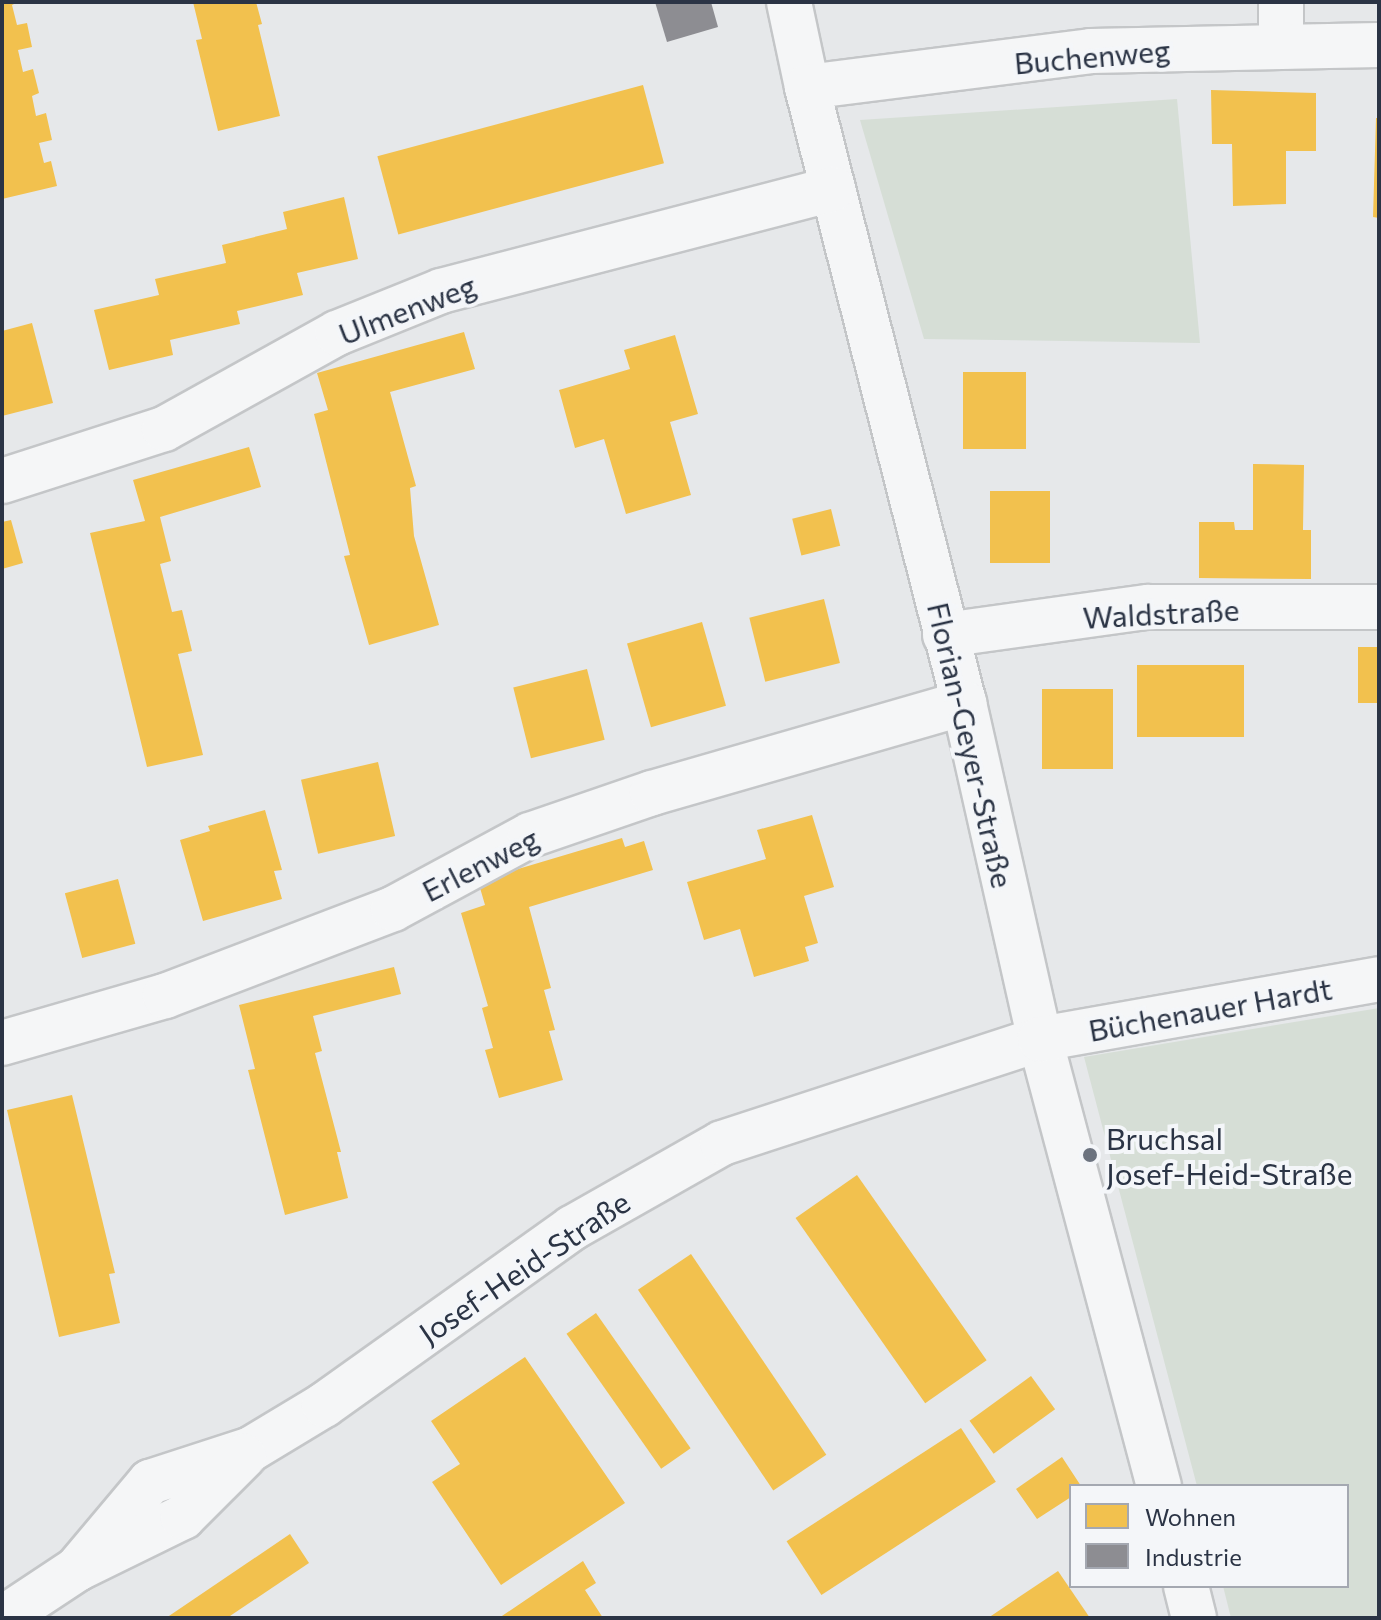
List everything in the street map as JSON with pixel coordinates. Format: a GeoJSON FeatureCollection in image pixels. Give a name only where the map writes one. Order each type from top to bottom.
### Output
{"type":"FeatureCollection","features":[{"type":"Feature","properties":{"kind":"street","name":"Florian-Geyer-Straße"},"geometry":{"type":"LineString","coordinates":[[789,2],[807,87],[964,703],[1040,1039],[1158,1484]]}},
{"type":"Feature","properties":{"kind":"street"},"geometry":{"type":"LineString","coordinates":[[1281,2],[1281,45]]}},
{"type":"Feature","properties":{"kind":"street","name":"Buchenweg"},"geometry":{"type":"LineString","coordinates":[[807,87],[1091,51],[1379,45]]}},
{"type":"Feature","properties":{"kind":"street","name":"Ulmenweg"},"geometry":{"type":"LineString","coordinates":[[2,481],[164,429],[337,333],[441,291],[833,189]]}},
{"type":"Feature","properties":{"kind":"street","name":"Waldstraße"},"geometry":{"type":"LineString","coordinates":[[945,635],[1148,607],[1379,607]]}},
{"type":"Feature","properties":{"kind":"street","name":"Erlenweg"},"geometry":{"type":"LineString","coordinates":[[2,1043],[165,996],[393,909],[530,835],[652,793],[964,703]]}},
{"type":"Feature","properties":{"kind":"street","name":"Büchenauer Hardt"},"geometry":{"type":"LineString","coordinates":[[1040,1039],[1379,979]]}},
{"type":"Feature","properties":{"kind":"street","name":"Josef-Heid-Straße"},"geometry":{"type":"LineString","coordinates":[[3,1618],[77,1569],[183,1517],[251,1449],[324,1405],[572,1228],[722,1143],[1040,1039]]}},
{"type":"Feature","properties":{"kind":"street"},"geometry":{"type":"LineString","coordinates":[[1186,1588],[1194,1618]]}},
{"type":"Feature","properties":{"kind":"shaded area"},"geometry":{"type":"Polygon","coordinates":[[[1177,99],[1200,343],[924,339],[860,120],[1177,99]]]}},
{"type":"Feature","properties":{"kind":"shaded area"},"geometry":{"type":"Polygon","coordinates":[[[1379,1008],[1379,1618],[1231,1618],[1224,1588],[1349,1588],[1349,1484],[1196,1484],[1084,1057],[1379,1008]]]}},
{"type":"Feature","properties":{"kind":"building: Wohnen"},"geometry":{"type":"Polygon","coordinates":[[[2,2],[18,2],[12,5],[17,25],[27,23],[32,47],[18,50],[23,72],[33,69],[39,93],[32,96],[36,116],[46,113],[52,140],[39,143],[44,163],[51,161],[57,186],[2,199],[2,2]]]}},
{"type":"Feature","properties":{"kind":"building: Wohnen"},"geometry":{"type":"Polygon","coordinates":[[[193,2],[256,2],[262,24],[258,25],[280,116],[218,131],[196,40],[202,39],[193,2]]]}},
{"type":"Feature","properties":{"kind":"building: Wohnen"},"geometry":{"type":"Polygon","coordinates":[[[643,85],[664,163],[398,234],[377,156],[643,85]]]}},
{"type":"Feature","properties":{"kind":"building: Wohnen"},"geometry":{"type":"Polygon","coordinates":[[[1211,90],[1316,93],[1316,151],[1286,151],[1286,204],[1233,206],[1232,144],[1212,144],[1211,90]]]}},
{"type":"Feature","properties":{"kind":"building: Wohnen"},"geometry":{"type":"Polygon","coordinates":[[[1376,118],[1379,118],[1379,218],[1373,217],[1376,118]]]}},
{"type":"Feature","properties":{"kind":"building: Wohnen"},"geometry":{"type":"Polygon","coordinates":[[[344,197],[358,259],[297,273],[303,295],[237,311],[240,324],[170,340],[173,355],[109,370],[94,310],[159,295],[155,279],[226,263],[222,245],[287,229],[283,212],[344,197]]]}},
{"type":"Feature","properties":{"kind":"building: Wohnen"},"geometry":{"type":"Polygon","coordinates":[[[32,323],[53,403],[2,416],[2,331],[32,323]]]}},
{"type":"Feature","properties":{"kind":"building: Wohnen"},"geometry":{"type":"Polygon","coordinates":[[[464,332],[475,369],[390,392],[416,486],[410,488],[414,536],[439,625],[369,645],[344,556],[350,555],[314,414],[328,410],[317,373],[464,332]]]}},
{"type":"Feature","properties":{"kind":"building: Wohnen"},"geometry":{"type":"Polygon","coordinates":[[[675,335],[698,414],[670,422],[691,495],[626,514],[604,439],[575,448],[559,390],[630,369],[624,350],[675,335]]]}},
{"type":"Feature","properties":{"kind":"building: Wohnen"},"geometry":{"type":"Polygon","coordinates":[[[963,372],[1026,372],[1026,449],[963,449],[963,372]]]}},
{"type":"Feature","properties":{"kind":"building: Wohnen"},"geometry":{"type":"Polygon","coordinates":[[[249,447],[261,487],[160,517],[171,561],[160,564],[172,612],[182,610],[192,651],[178,654],[203,755],[147,767],[90,533],[145,521],[133,480],[249,447]]]}},
{"type":"Feature","properties":{"kind":"building: Wohnen"},"geometry":{"type":"Polygon","coordinates":[[[1253,464],[1304,465],[1303,530],[1311,530],[1311,579],[1199,578],[1199,522],[1234,522],[1235,530],[1253,530],[1253,464]]]}},
{"type":"Feature","properties":{"kind":"building: Wohnen"},"geometry":{"type":"Polygon","coordinates":[[[990,491],[1050,491],[1050,563],[990,563],[990,491]]]}},
{"type":"Feature","properties":{"kind":"building: Wohnen"},"geometry":{"type":"Polygon","coordinates":[[[831,509],[840,546],[801,556],[792,519],[831,509]]]}},
{"type":"Feature","properties":{"kind":"building: Wohnen"},"geometry":{"type":"Polygon","coordinates":[[[11,520],[23,563],[2,569],[2,522],[11,520]]]}},
{"type":"Feature","properties":{"kind":"building: Wohnen"},"geometry":{"type":"Polygon","coordinates":[[[824,599],[840,663],[765,682],[749,618],[824,599]]]}},
{"type":"Feature","properties":{"kind":"building: Wohnen"},"geometry":{"type":"Polygon","coordinates":[[[702,622],[726,706],[651,727],[627,643],[702,622]]]}},
{"type":"Feature","properties":{"kind":"building: Wohnen"},"geometry":{"type":"Polygon","coordinates":[[[1358,647],[1379,647],[1379,703],[1358,703],[1358,647]]]}},
{"type":"Feature","properties":{"kind":"building: Wohnen"},"geometry":{"type":"Polygon","coordinates":[[[1137,665],[1244,665],[1244,737],[1137,737],[1137,665]]]}},
{"type":"Feature","properties":{"kind":"building: Wohnen"},"geometry":{"type":"Polygon","coordinates":[[[587,669],[605,740],[531,758],[513,687],[587,669]]]}},
{"type":"Feature","properties":{"kind":"building: Wohnen"},"geometry":{"type":"Polygon","coordinates":[[[1042,689],[1113,689],[1113,769],[1042,769],[1042,689]]]}},
{"type":"Feature","properties":{"kind":"building: Wohnen"},"geometry":{"type":"Polygon","coordinates":[[[378,762],[395,836],[318,854],[301,780],[378,762]]]}},
{"type":"Feature","properties":{"kind":"building: Wohnen"},"geometry":{"type":"Polygon","coordinates":[[[265,810],[282,870],[274,871],[282,899],[203,921],[180,840],[210,831],[208,826],[265,810]]]}},
{"type":"Feature","properties":{"kind":"building: Wohnen"},"geometry":{"type":"Polygon","coordinates":[[[812,815],[834,887],[804,896],[818,943],[805,947],[809,961],[754,977],[740,929],[704,940],[687,882],[766,859],[757,830],[812,815]]]}},
{"type":"Feature","properties":{"kind":"building: Wohnen"},"geometry":{"type":"Polygon","coordinates":[[[622,838],[625,847],[644,841],[653,870],[529,907],[551,988],[544,990],[555,1030],[549,1031],[563,1080],[499,1098],[485,1050],[493,1048],[482,1008],[488,1006],[461,913],[485,905],[478,881],[622,838]]]}},
{"type":"Feature","properties":{"kind":"building: Wohnen"},"geometry":{"type":"Polygon","coordinates":[[[118,879],[135,944],[82,958],[65,893],[118,879]]]}},
{"type":"Feature","properties":{"kind":"building: Wohnen"},"geometry":{"type":"Polygon","coordinates":[[[394,967],[401,994],[313,1016],[322,1051],[315,1053],[341,1152],[337,1152],[348,1198],[285,1215],[248,1070],[255,1069],[239,1005],[394,967]]]}},
{"type":"Feature","properties":{"kind":"building: Wohnen"},"geometry":{"type":"Polygon","coordinates":[[[72,1095],[115,1273],[109,1274],[120,1323],[59,1337],[7,1110],[72,1095]]]}},
{"type":"Feature","properties":{"kind":"building: Wohnen"},"geometry":{"type":"Polygon","coordinates":[[[857,1175],[987,1360],[925,1403],[796,1218],[857,1175]]]}},
{"type":"Feature","properties":{"kind":"building: Wohnen"},"geometry":{"type":"Polygon","coordinates":[[[691,1254],[826,1455],[773,1490],[638,1290],[691,1254]]]}},
{"type":"Feature","properties":{"kind":"building: Wohnen"},"geometry":{"type":"Polygon","coordinates":[[[596,1313],[691,1448],[661,1469],[567,1334],[596,1313]]]}},
{"type":"Feature","properties":{"kind":"building: Wohnen"},"geometry":{"type":"Polygon","coordinates":[[[525,1357],[625,1503],[501,1585],[432,1482],[460,1464],[431,1421],[525,1357]]]}},
{"type":"Feature","properties":{"kind":"building: Wohnen"},"geometry":{"type":"Polygon","coordinates":[[[1031,1376],[1055,1409],[994,1454],[970,1421],[1031,1376]]]}},
{"type":"Feature","properties":{"kind":"building: Wohnen"},"geometry":{"type":"Polygon","coordinates":[[[961,1428],[996,1482],[821,1595],[787,1541],[961,1428]]]}},
{"type":"Feature","properties":{"kind":"building: Wohnen"},"geometry":{"type":"Polygon","coordinates":[[[1062,1457],[1080,1484],[1069,1484],[1069,1498],[1037,1519],[1016,1489],[1062,1457]]]}},
{"type":"Feature","properties":{"kind":"building: Wohnen"},"geometry":{"type":"Polygon","coordinates":[[[290,1534],[309,1563],[227,1618],[166,1618],[290,1534]]]}},
{"type":"Feature","properties":{"kind":"building: Wohnen"},"geometry":{"type":"Polygon","coordinates":[[[583,1561],[596,1583],[585,1590],[603,1618],[499,1618],[583,1561]]]}},
{"type":"Feature","properties":{"kind":"building: Wohnen"},"geometry":{"type":"Polygon","coordinates":[[[1058,1571],[1090,1618],[988,1618],[1058,1571]]]}},
{"type":"Feature","properties":{"kind":"building: Industrie"},"geometry":{"type":"Polygon","coordinates":[[[655,2],[711,2],[718,27],[667,42],[655,2]]]}},
{"type":"Feature","properties":{"kind":"place","name":"Bruchsal Josef-Heid-Straße"},"geometry":{"type":"Point","coordinates":[1090,1155]}}]}
